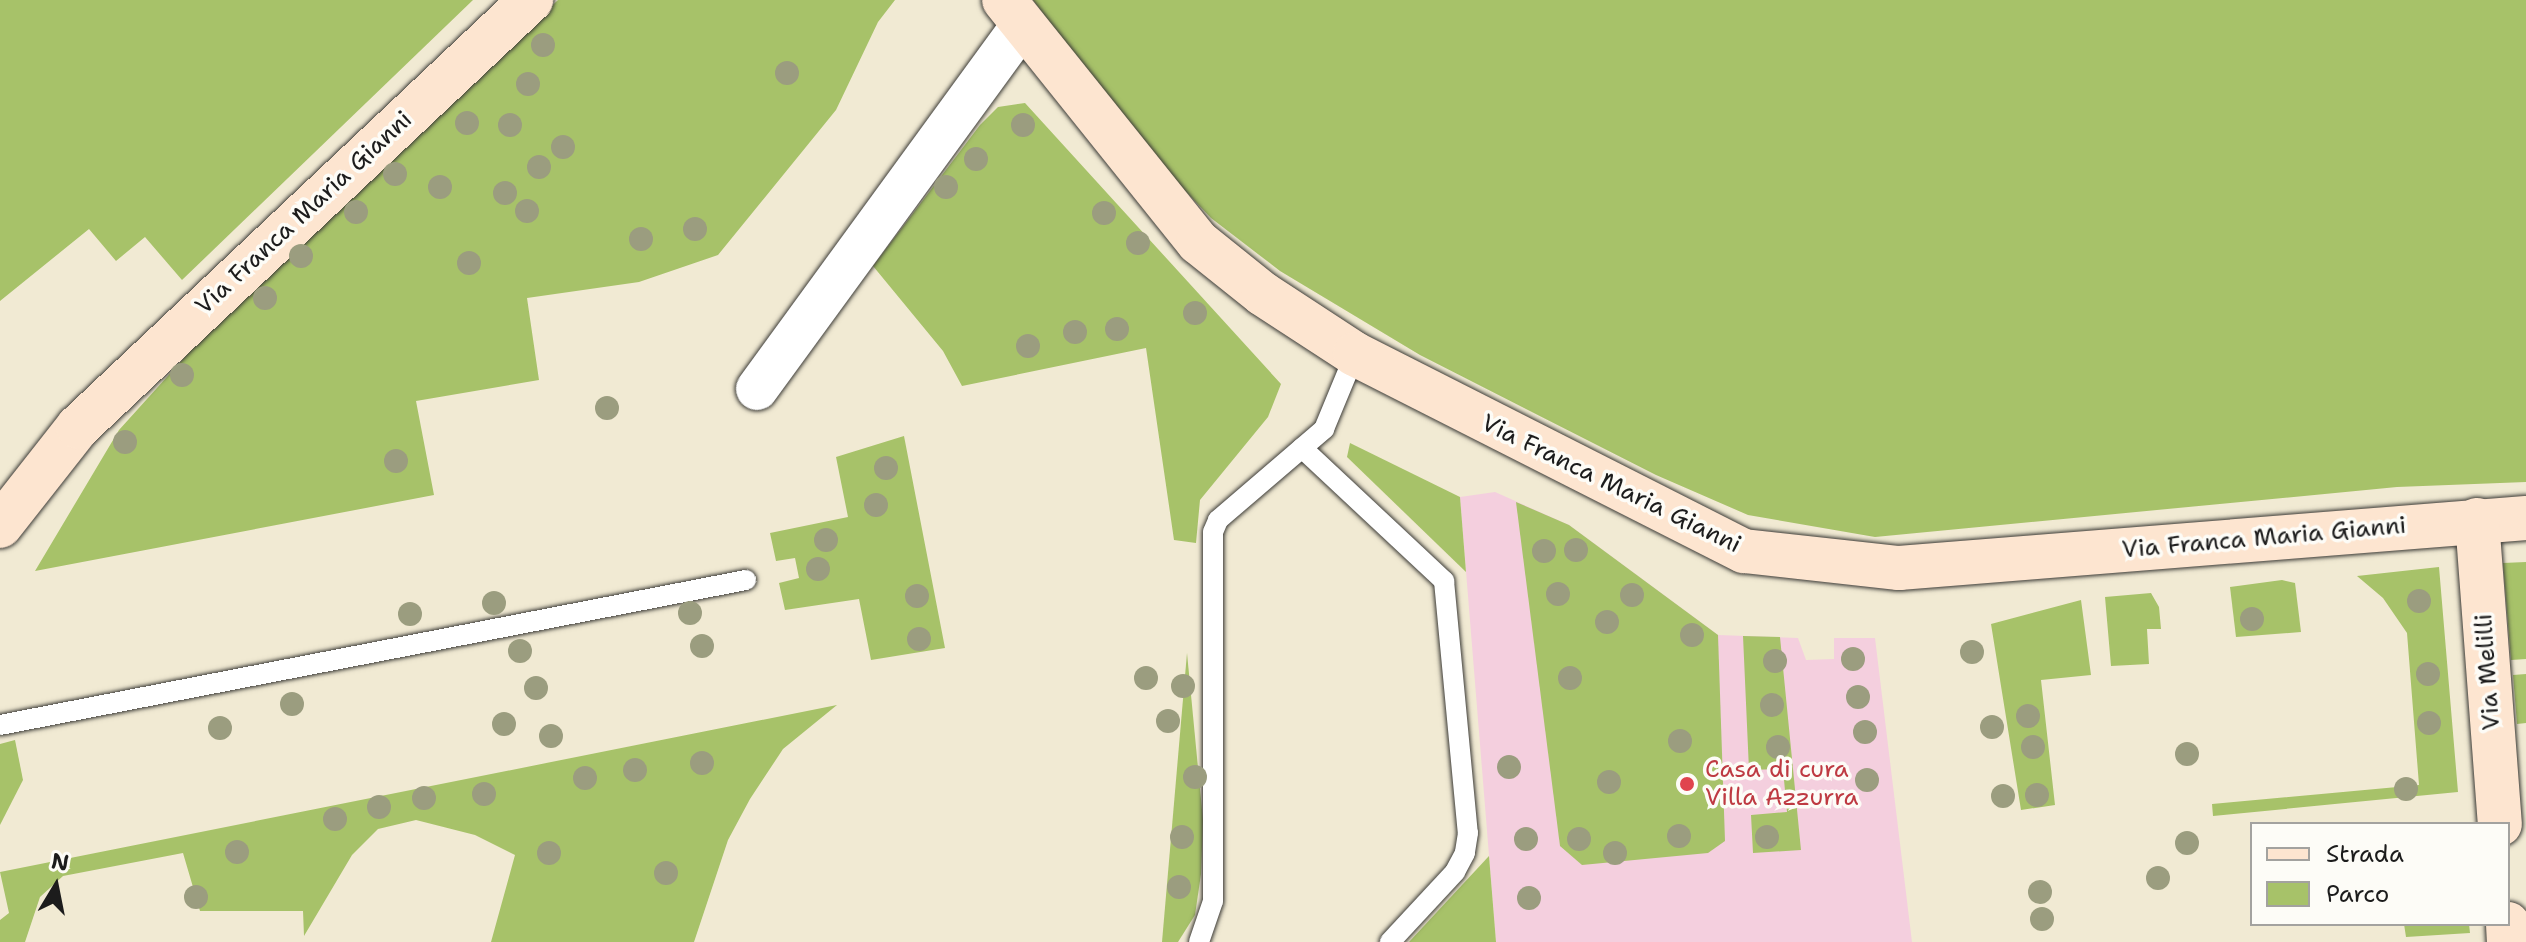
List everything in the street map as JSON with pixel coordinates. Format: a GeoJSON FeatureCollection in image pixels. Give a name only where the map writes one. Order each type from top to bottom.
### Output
{"type":"FeatureCollection","features":[{"type":"Feature","properties":{"kind":"street","name":"Via Franca Maria Gianni"},"geometry":{"type":"LineString","coordinates":[[78,427],[531,0]]}},
{"type":"Feature","properties":{"kind":"street","name":"Via Franca Maria Gianni"},"geometry":{"type":"LineString","coordinates":[[1013,13],[1198,242],[1263,294],[1355,354],[1744,551],[1899,568],[2526,518]]}},
{"type":"Feature","properties":{"kind":"street"},"geometry":{"type":"LineString","coordinates":[[757,389],[1013,13]]}},
{"type":"Feature","properties":{"kind":"street"},"geometry":{"type":"LineString","coordinates":[[0,475],[78,427]]}},
{"type":"Feature","properties":{"kind":"street"},"geometry":{"type":"LineString","coordinates":[[0,526],[78,427]]}},
{"type":"Feature","properties":{"kind":"street","name":"Via Melilli"},"geometry":{"type":"LineString","coordinates":[[2477,520],[2500,822]]}},
{"type":"Feature","properties":{"kind":"lane"},"geometry":{"type":"LineString","coordinates":[[1199,942],[1213,901],[1213,532],[1218,520],[1324,429],[1355,354]]}},
{"type":"Feature","properties":{"kind":"lane"},"geometry":{"type":"LineString","coordinates":[[1302,448],[1433,565],[1444,581],[1468,833],[1465,853],[1455,872],[1390,942]]}},
{"type":"Feature","properties":{"kind":"lane"},"geometry":{"type":"LineString","coordinates":[[0,725],[746,580]]}},
{"type":"Feature","properties":{"kind":"shaded area","name":"Casa di cura Villa Azzurra"},"geometry":{"type":"Polygon","coordinates":[[[1495,492],[1569,525],[1718,635],[1798,638],[1806,660],[1834,659],[1834,638],[1875,638],[1912,942],[1496,942],[1460,497],[1495,492]]]}},
{"type":"Feature","properties":{"kind":"green space"},"geometry":{"type":"Polygon","coordinates":[[[0,0],[473,0],[182,280],[145,237],[116,261],[89,229],[0,301],[0,0]]]}},
{"type":"Feature","properties":{"kind":"green space"},"geometry":{"type":"Polygon","coordinates":[[[558,0],[895,0],[878,22],[836,110],[718,255],[639,282],[527,298],[539,380],[416,401],[434,495],[35,571],[119,430],[194,347],[558,0]]]}},
{"type":"Feature","properties":{"kind":"green space"},"geometry":{"type":"Polygon","coordinates":[[[1033,0],[2526,0],[2526,482],[2397,487],[1875,537],[1748,515],[1656,475],[1420,355],[1280,271],[1211,218],[1136,139],[1033,0]]]}},
{"type":"Feature","properties":{"kind":"green space"},"geometry":{"type":"Polygon","coordinates":[[[1025,103],[1281,384],[1268,417],[1200,500],[1196,543],[1174,540],[1146,348],[962,386],[943,351],[873,266],[980,125],[998,107],[1025,103]]]}},
{"type":"Feature","properties":{"kind":"green space"},"geometry":{"type":"Polygon","coordinates":[[[904,436],[945,648],[871,660],[859,599],[785,610],[779,583],[799,578],[795,558],[776,561],[770,533],[848,517],[836,457],[904,436]]]}},
{"type":"Feature","properties":{"kind":"green space"},"geometry":{"type":"Polygon","coordinates":[[[1350,443],[1460,497],[1466,572],[1347,457],[1350,443]]]}},
{"type":"Feature","properties":{"kind":"green space"},"geometry":{"type":"Polygon","coordinates":[[[1516,502],[1569,525],[1718,635],[1725,841],[1708,853],[1582,865],[1560,846],[1516,502]]]}},
{"type":"Feature","properties":{"kind":"green space"},"geometry":{"type":"Polygon","coordinates":[[[2526,562],[2526,659],[2511,660],[2503,563],[2526,562]]]}},
{"type":"Feature","properties":{"kind":"green space"},"geometry":{"type":"Polygon","coordinates":[[[2439,567],[2458,792],[2213,816],[2212,804],[2419,785],[2407,633],[2383,598],[2357,576],[2439,567]]]}},
{"type":"Feature","properties":{"kind":"green space"},"geometry":{"type":"Polygon","coordinates":[[[2282,580],[2295,583],[2301,632],[2236,637],[2230,587],[2282,580]]]}},
{"type":"Feature","properties":{"kind":"green space"},"geometry":{"type":"Polygon","coordinates":[[[2151,593],[2159,607],[2161,629],[2147,629],[2149,664],[2111,666],[2105,597],[2151,593]]]}},
{"type":"Feature","properties":{"kind":"green space"},"geometry":{"type":"Polygon","coordinates":[[[2081,600],[2091,675],[2041,680],[2055,805],[2021,810],[1991,624],[2081,600]]]}},
{"type":"Feature","properties":{"kind":"green space"},"geometry":{"type":"Polygon","coordinates":[[[1743,636],[1780,637],[1801,850],[1753,853],[1751,815],[1787,812],[1783,769],[1749,770],[1743,636]]]}},
{"type":"Feature","properties":{"kind":"green space"},"geometry":{"type":"Polygon","coordinates":[[[1187,653],[1203,820],[1201,874],[1195,915],[1178,942],[1162,942],[1187,653]]]}},
{"type":"Feature","properties":{"kind":"green space"},"geometry":{"type":"Polygon","coordinates":[[[2526,674],[2526,723],[2517,724],[2513,675],[2526,674]]]}},
{"type":"Feature","properties":{"kind":"green space"},"geometry":{"type":"Polygon","coordinates":[[[837,705],[783,749],[750,799],[728,840],[694,942],[491,942],[515,855],[475,835],[416,820],[378,829],[352,855],[304,936],[303,911],[200,911],[183,853],[63,876],[40,897],[25,942],[0,942],[0,920],[9,913],[0,872],[837,705]]]}},
{"type":"Feature","properties":{"kind":"green space"},"geometry":{"type":"Polygon","coordinates":[[[15,740],[23,780],[0,825],[0,744],[15,740]]]}},
{"type":"Feature","properties":{"kind":"green space"},"geometry":{"type":"Polygon","coordinates":[[[1489,856],[1496,942],[1409,942],[1489,856]]]}},
{"type":"Feature","properties":{"kind":"green space"},"geometry":{"type":"Polygon","coordinates":[[[2404,926],[2469,926],[2470,933],[2406,937],[2404,926]]]}},
{"type":"Feature","properties":{"kind":"place","name":"Casa di cura Villa Azzurra"},"geometry":{"type":"Point","coordinates":[1687,784]}}]}
